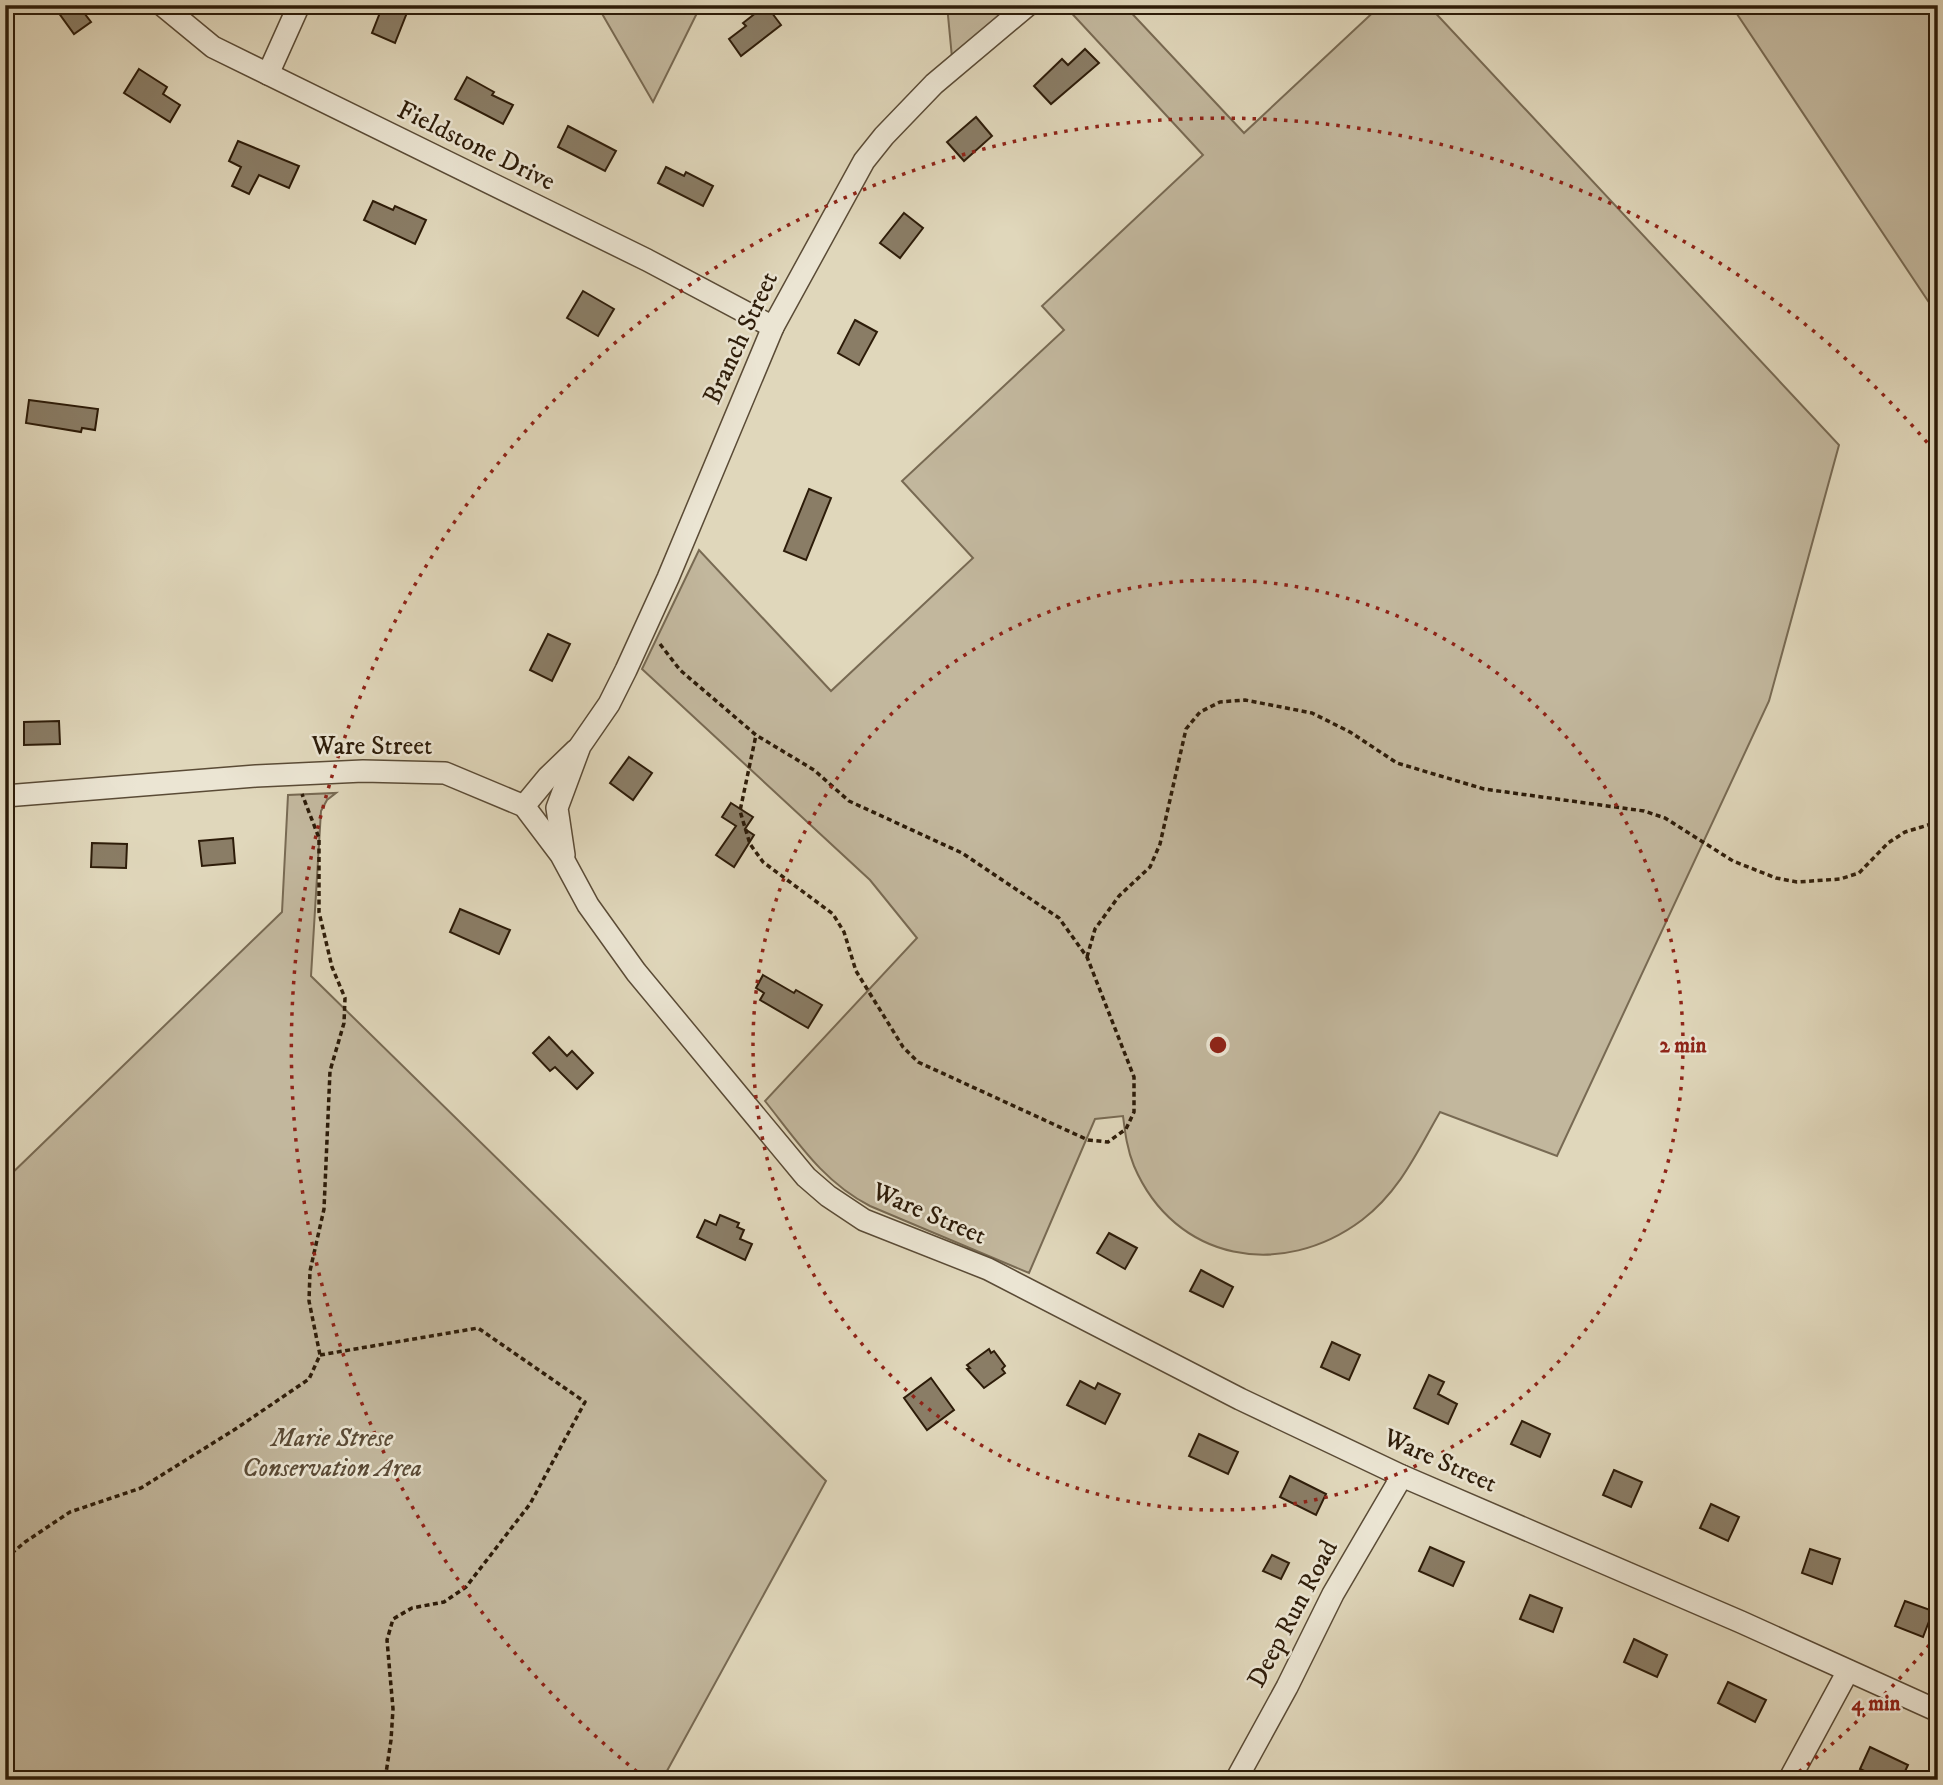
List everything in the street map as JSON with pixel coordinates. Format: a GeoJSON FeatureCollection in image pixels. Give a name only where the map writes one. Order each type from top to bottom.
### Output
{"type":"FeatureCollection","features":[{"type":"Feature","properties":{"kind":"street","name":"Fieldstone Drive"},"geometry":{"type":"LineString","coordinates":[[162,5],[213,47],[647,260],[773,327]]}},
{"type":"Feature","properties":{"kind":"street"},"geometry":{"type":"LineString","coordinates":[[268,74],[299,5]]}},
{"type":"Feature","properties":{"kind":"street","name":"Branch Street"},"geometry":{"type":"LineString","coordinates":[[524,806],[548,777],[580,746],[609,704],[646,626],[773,327],[861,168],[884,136],[934,84],[1028,5]]}},
{"type":"Feature","properties":{"kind":"street","name":"Branch Street"},"geometry":{"type":"LineString","coordinates":[[565,863],[556,807],[580,746]]}},
{"type":"Feature","properties":{"kind":"street","name":"Ware Street"},"geometry":{"type":"LineString","coordinates":[[5,796],[256,776],[363,771],[445,773],[524,806],[565,863],[588,905],[636,972],[806,1177],[828,1196],[864,1220],[988,1269],[1240,1399],[1402,1476],[1741,1622],[1938,1711]]}},
{"type":"Feature","properties":{"kind":"street","name":"Deep Run Road"},"geometry":{"type":"LineString","coordinates":[[1236,1780],[1287,1687],[1333,1594],[1402,1476]]}},
{"type":"Feature","properties":{"kind":"street"},"geometry":{"type":"LineString","coordinates":[[1789,1780],[1847,1671]]}},
{"type":"Feature","properties":{"kind":"path"},"geometry":{"type":"LineString","coordinates":[[646,626],[680,670],[756,734],[814,771],[849,802],[962,852],[1059,918],[1087,957],[1134,1077],[1134,1112],[1126,1129],[1108,1142],[1088,1140],[918,1062],[903,1047],[856,971],[844,932],[833,914],[762,862],[750,844],[740,811],[756,734]]}},
{"type":"Feature","properties":{"kind":"path"},"geometry":{"type":"LineString","coordinates":[[1087,957],[1095,929],[1119,896],[1150,867],[1160,844],[1186,729],[1200,712],[1220,702],[1245,700],[1312,713],[1350,732],[1397,764],[1484,789],[1644,811],[1665,818],[1733,861],[1776,878],[1797,882],[1840,879],[1859,873],[1888,843],[1905,832],[1938,822]]}},
{"type":"Feature","properties":{"kind":"path"},"geometry":{"type":"LineString","coordinates":[[5,1559],[70,1512],[141,1489],[237,1428],[309,1378],[320,1355],[309,1301],[310,1271],[324,1209],[330,1071],[344,1023],[345,998],[332,967],[319,912],[319,838],[302,794]]}},
{"type":"Feature","properties":{"kind":"path"},"geometry":{"type":"LineString","coordinates":[[320,1355],[478,1328],[585,1402],[530,1504],[466,1587],[444,1602],[412,1608],[393,1619],[387,1640],[393,1709],[385,1780]]}},
{"type":"Feature","properties":{"kind":"green space"},"geometry":{"type":"Polygon","coordinates":[[[597,5],[701,5],[653,102],[597,5]]]}},
{"type":"Feature","properties":{"kind":"green space"},"geometry":{"type":"Polygon","coordinates":[[[947,5],[1027,5],[953,68],[947,5]]]}},
{"type":"Feature","properties":{"kind":"green space"},"geometry":{"type":"Polygon","coordinates":[[[1064,5],[1124,5],[1244,133],[1381,5],[1428,5],[1839,445],[1769,701],[1557,1156],[1440,1112],[1397,1184],[1362,1220],[1331,1239],[1298,1250],[1266,1255],[1233,1252],[1203,1241],[1176,1223],[1152,1198],[1134,1166],[1123,1116],[1095,1119],[1029,1273],[870,1206],[853,1196],[812,1160],[765,1101],[917,938],[870,880],[642,669],[699,550],[831,691],[973,558],[902,481],[1064,330],[1042,306],[1203,155],[1064,5]]]}},
{"type":"Feature","properties":{"kind":"green space"},"geometry":{"type":"Polygon","coordinates":[[[1731,5],[1938,5],[1938,316],[1731,5]]]}},
{"type":"Feature","properties":{"kind":"green space","name":"Marie Strese Conservation Area"},"geometry":{"type":"Polygon","coordinates":[[[336,793],[327,800],[321,811],[311,976],[826,1481],[662,1780],[5,1780],[5,1180],[282,912],[288,795],[336,793]]]}},
{"type":"Feature","properties":{"kind":"building"},"geometry":{"type":"Polygon","coordinates":[[[53,5],[78,5],[91,22],[74,34],[53,5]]]}},
{"type":"Feature","properties":{"kind":"building"},"geometry":{"type":"Polygon","coordinates":[[[383,5],[410,5],[395,43],[372,33],[383,5]]]}},
{"type":"Feature","properties":{"kind":"building"},"geometry":{"type":"Polygon","coordinates":[[[766,5],[781,25],[741,56],[729,39],[746,26],[743,23],[766,5]]]}},
{"type":"Feature","properties":{"kind":"building"},"geometry":{"type":"Polygon","coordinates":[[[1085,49],[1099,63],[1051,104],[1034,86],[1062,59],[1068,65],[1085,49]]]}},
{"type":"Feature","properties":{"kind":"building"},"geometry":{"type":"Polygon","coordinates":[[[139,69],[167,87],[163,94],[180,105],[170,122],[124,93],[139,69]]]}},
{"type":"Feature","properties":{"kind":"building"},"geometry":{"type":"Polygon","coordinates":[[[467,77],[494,92],[492,95],[513,105],[503,124],[455,99],[467,77]]]}},
{"type":"Feature","properties":{"kind":"building"},"geometry":{"type":"Polygon","coordinates":[[[976,117],[992,136],[964,161],[947,142],[976,117]]]}},
{"type":"Feature","properties":{"kind":"building"},"geometry":{"type":"Polygon","coordinates":[[[568,126],[616,151],[605,171],[558,147],[568,126]]]}},
{"type":"Feature","properties":{"kind":"building"},"geometry":{"type":"Polygon","coordinates":[[[238,141],[299,166],[289,188],[259,175],[249,194],[232,186],[241,167],[229,161],[238,141]]]}},
{"type":"Feature","properties":{"kind":"building"},"geometry":{"type":"Polygon","coordinates":[[[666,167],[684,176],[686,172],[713,186],[703,206],[658,183],[666,167]]]}},
{"type":"Feature","properties":{"kind":"building"},"geometry":{"type":"Polygon","coordinates":[[[373,201],[393,210],[395,206],[426,220],[415,244],[364,220],[373,201]]]}},
{"type":"Feature","properties":{"kind":"building"},"geometry":{"type":"Polygon","coordinates":[[[904,213],[923,228],[900,258],[880,243],[904,213]]]}},
{"type":"Feature","properties":{"kind":"building"},"geometry":{"type":"Polygon","coordinates":[[[583,291],[614,309],[598,336],[567,318],[583,291]]]}},
{"type":"Feature","properties":{"kind":"building"},"geometry":{"type":"Polygon","coordinates":[[[855,320],[877,332],[859,365],[838,353],[855,320]]]}},
{"type":"Feature","properties":{"kind":"building"},"geometry":{"type":"Polygon","coordinates":[[[29,400],[98,409],[95,430],[82,428],[81,432],[26,423],[29,400]]]}},
{"type":"Feature","properties":{"kind":"building"},"geometry":{"type":"Polygon","coordinates":[[[809,489],[831,498],[806,560],[784,551],[809,489]]]}},
{"type":"Feature","properties":{"kind":"building"},"geometry":{"type":"Polygon","coordinates":[[[548,634],[570,644],[552,681],[530,670],[548,634]]]}},
{"type":"Feature","properties":{"kind":"building"},"geometry":{"type":"Polygon","coordinates":[[[59,721],[60,744],[24,745],[24,722],[59,721]]]}},
{"type":"Feature","properties":{"kind":"building"},"geometry":{"type":"Polygon","coordinates":[[[629,757],[652,773],[633,800],[610,783],[629,757]]]}},
{"type":"Feature","properties":{"kind":"building"},"geometry":{"type":"Polygon","coordinates":[[[731,803],[753,817],[745,829],[754,835],[734,867],[716,855],[736,826],[722,817],[731,803]]]}},
{"type":"Feature","properties":{"kind":"building"},"geometry":{"type":"Polygon","coordinates":[[[233,838],[235,863],[202,866],[199,841],[233,838]]]}},
{"type":"Feature","properties":{"kind":"building"},"geometry":{"type":"Polygon","coordinates":[[[92,843],[127,844],[126,868],[91,867],[92,843]]]}},
{"type":"Feature","properties":{"kind":"building"},"geometry":{"type":"Polygon","coordinates":[[[460,909],[510,930],[499,954],[450,932],[460,909]]]}},
{"type":"Feature","properties":{"kind":"building"},"geometry":{"type":"Polygon","coordinates":[[[763,975],[822,1005],[808,1028],[760,1000],[764,993],[756,988],[763,975]]]}},
{"type":"Feature","properties":{"kind":"building"},"geometry":{"type":"Polygon","coordinates":[[[549,1037],[567,1056],[572,1051],[593,1073],[577,1089],[555,1067],[550,1071],[533,1053],[549,1037]]]}},
{"type":"Feature","properties":{"kind":"building"},"geometry":{"type":"Polygon","coordinates":[[[720,1215],[739,1223],[737,1227],[744,1230],[740,1239],[752,1244],[745,1260],[697,1237],[705,1220],[716,1225],[720,1215]]]}},
{"type":"Feature","properties":{"kind":"building"},"geometry":{"type":"Polygon","coordinates":[[[1109,1233],[1137,1248],[1125,1269],[1097,1253],[1109,1233]]]}},
{"type":"Feature","properties":{"kind":"building"},"geometry":{"type":"Polygon","coordinates":[[[1201,1270],[1233,1287],[1223,1307],[1190,1291],[1201,1270]]]}},
{"type":"Feature","properties":{"kind":"building"},"geometry":{"type":"Polygon","coordinates":[[[1332,1342],[1360,1355],[1349,1380],[1321,1367],[1332,1342]]]}},
{"type":"Feature","properties":{"kind":"building"},"geometry":{"type":"Polygon","coordinates":[[[989,1349],[991,1353],[994,1351],[1005,1366],[1002,1369],[1005,1373],[984,1388],[967,1369],[970,1368],[967,1365],[989,1349]]]}},
{"type":"Feature","properties":{"kind":"building"},"geometry":{"type":"Polygon","coordinates":[[[1429,1375],[1444,1382],[1438,1394],[1457,1404],[1448,1424],[1414,1408],[1429,1375]]]}},
{"type":"Feature","properties":{"kind":"building"},"geometry":{"type":"Polygon","coordinates":[[[931,1378],[954,1410],[927,1430],[904,1398],[931,1378]]]}},
{"type":"Feature","properties":{"kind":"building"},"geometry":{"type":"Polygon","coordinates":[[[1080,1381],[1095,1389],[1098,1383],[1120,1394],[1105,1424],[1067,1405],[1080,1381]]]}},
{"type":"Feature","properties":{"kind":"building"},"geometry":{"type":"Polygon","coordinates":[[[1522,1421],[1550,1434],[1540,1457],[1511,1444],[1522,1421]]]}},
{"type":"Feature","properties":{"kind":"building"},"geometry":{"type":"Polygon","coordinates":[[[1199,1434],[1238,1452],[1228,1474],[1189,1456],[1199,1434]]]}},
{"type":"Feature","properties":{"kind":"building"},"geometry":{"type":"Polygon","coordinates":[[[1614,1470],[1642,1482],[1631,1507],[1603,1495],[1614,1470]]]}},
{"type":"Feature","properties":{"kind":"building"},"geometry":{"type":"Polygon","coordinates":[[[1290,1476],[1326,1494],[1316,1515],[1280,1497],[1290,1476]]]}},
{"type":"Feature","properties":{"kind":"building"},"geometry":{"type":"Polygon","coordinates":[[[1711,1504],[1739,1517],[1728,1541],[1700,1528],[1711,1504]]]}},
{"type":"Feature","properties":{"kind":"building"},"geometry":{"type":"Polygon","coordinates":[[[1430,1547],[1464,1562],[1453,1586],[1419,1571],[1430,1547]]]}},
{"type":"Feature","properties":{"kind":"building"},"geometry":{"type":"Polygon","coordinates":[[[1810,1549],[1840,1559],[1832,1584],[1802,1573],[1810,1549]]]}},
{"type":"Feature","properties":{"kind":"building"},"geometry":{"type":"Polygon","coordinates":[[[1272,1555],[1289,1563],[1281,1579],[1263,1571],[1272,1555]]]}},
{"type":"Feature","properties":{"kind":"building"},"geometry":{"type":"Polygon","coordinates":[[[1530,1595],[1562,1608],[1553,1632],[1520,1619],[1530,1595]]]}},
{"type":"Feature","properties":{"kind":"building"},"geometry":{"type":"Polygon","coordinates":[[[1905,1601],[1933,1611],[1923,1637],[1895,1626],[1905,1601]]]}},
{"type":"Feature","properties":{"kind":"building"},"geometry":{"type":"Polygon","coordinates":[[[1634,1639],[1667,1655],[1657,1677],[1624,1662],[1634,1639]]]}},
{"type":"Feature","properties":{"kind":"building"},"geometry":{"type":"Polygon","coordinates":[[[1728,1682],[1766,1700],[1755,1722],[1718,1703],[1728,1682]]]}},
{"type":"Feature","properties":{"kind":"building"},"geometry":{"type":"Polygon","coordinates":[[[1870,1747],[1908,1765],[1901,1780],[1884,1780],[1860,1769],[1870,1747]]]}}]}
